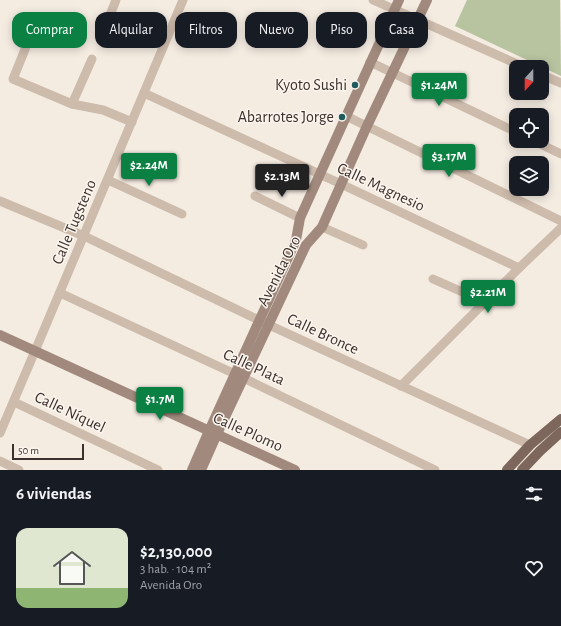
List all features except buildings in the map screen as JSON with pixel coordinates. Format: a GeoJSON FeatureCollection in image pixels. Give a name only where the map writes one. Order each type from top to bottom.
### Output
{"type":"FeatureCollection","features":[{"type":"Feature","properties":{"kind":"main road","name":"Avenida Oro"},"geometry":{"type":"LineString","coordinates":[[192,470],[213,433],[264,322],[296,240],[300,218],[399,0]]}},
{"type":"Feature","properties":{"kind":"main road","name":"Avenida Oro"},"geometry":{"type":"LineString","coordinates":[[422,12],[427,0]]}},
{"type":"Feature","properties":{"kind":"main road","name":"Avenida Oro"},"geometry":{"type":"LineString","coordinates":[[264,322],[306,245],[322,227],[367,126],[405,48]]}},
{"type":"Feature","properties":{"kind":"main road","name":"Calle Plomo"},"geometry":{"type":"LineString","coordinates":[[0,335],[295,470]]}},
{"type":"Feature","properties":{"kind":"main road"},"geometry":{"type":"LineString","coordinates":[[507,470],[530,445],[561,419]]}},
{"type":"Feature","properties":{"kind":"main road"},"geometry":{"type":"LineString","coordinates":[[522,470],[540,450],[561,432]]}},
{"type":"Feature","properties":{"kind":"main road","name":"Avenida Oro"},"geometry":{"type":"LineString","coordinates":[[201,470],[213,433]]}},
{"type":"Feature","properties":{"kind":"street"},"geometry":{"type":"LineString","coordinates":[[111,12],[116,0]]}},
{"type":"Feature","properties":{"kind":"street","name":"Calle Tugsteno"},"geometry":{"type":"LineString","coordinates":[[0,433],[36,351],[183,0]]}},
{"type":"Feature","properties":{"kind":"street"},"geometry":{"type":"LineString","coordinates":[[373,0],[399,12]]}},
{"type":"Feature","properties":{"kind":"street"},"geometry":{"type":"LineString","coordinates":[[428,24],[509,60]]}},
{"type":"Feature","properties":{"kind":"street"},"geometry":{"type":"LineString","coordinates":[[26,48],[13,79],[72,104],[103,110],[132,122]]}},
{"type":"Feature","properties":{"kind":"street"},"geometry":{"type":"LineString","coordinates":[[72,104],[92,59]]}},
{"type":"Feature","properties":{"kind":"street"},"geometry":{"type":"LineString","coordinates":[[370,62],[509,129]]}},
{"type":"Feature","properties":{"kind":"street"},"geometry":{"type":"LineString","coordinates":[[549,78],[561,83]]}},
{"type":"Feature","properties":{"kind":"street","name":"Calle Magnesio"},"geometry":{"type":"LineString","coordinates":[[144,93],[518,268]]}},
{"type":"Feature","properties":{"kind":"street"},"geometry":{"type":"LineString","coordinates":[[346,116],[561,221]]}},
{"type":"Feature","properties":{"kind":"street"},"geometry":{"type":"LineString","coordinates":[[549,148],[561,154]]}},
{"type":"Feature","properties":{"kind":"street"},"geometry":{"type":"LineString","coordinates":[[108,180],[182,214]]}},
{"type":"Feature","properties":{"kind":"street"},"geometry":{"type":"LineString","coordinates":[[255,196],[300,218]]}},
{"type":"Feature","properties":{"kind":"street","name":"Calle Bronce"},"geometry":{"type":"LineString","coordinates":[[0,201],[84,236],[264,322],[530,445]]}},
{"type":"Feature","properties":{"kind":"street"},"geometry":{"type":"LineString","coordinates":[[322,227],[363,245]]}},
{"type":"Feature","properties":{"kind":"street"},"geometry":{"type":"LineString","coordinates":[[401,386],[518,268],[561,228]]}},
{"type":"Feature","properties":{"kind":"street"},"geometry":{"type":"LineString","coordinates":[[433,279],[485,302]]}},
{"type":"Feature","properties":{"kind":"street","name":"Calle Plata"},"geometry":{"type":"LineString","coordinates":[[60,293],[239,376],[435,470]]}},
{"type":"Feature","properties":{"kind":"street","name":"Calle Níquel"},"geometry":{"type":"LineString","coordinates":[[14,402],[158,470]]}},
{"type":"Feature","properties":{"kind":"street"},"geometry":{"type":"LineString","coordinates":[[0,461],[19,470]]}},
{"type":"Feature","properties":{"kind":"green space"},"geometry":{"type":"Polygon","coordinates":[[[467,0],[560,0],[561,76],[549,70],[549,60],[527,60],[455,26],[467,0]]]}},
{"type":"Feature","properties":{"kind":"place","name":"Kyoto Sushi"},"geometry":{"type":"Point","coordinates":[355,85]}},
{"type":"Feature","properties":{"kind":"place","name":"Abarrotes Jorge"},"geometry":{"type":"Point","coordinates":[342,117]}}]}
